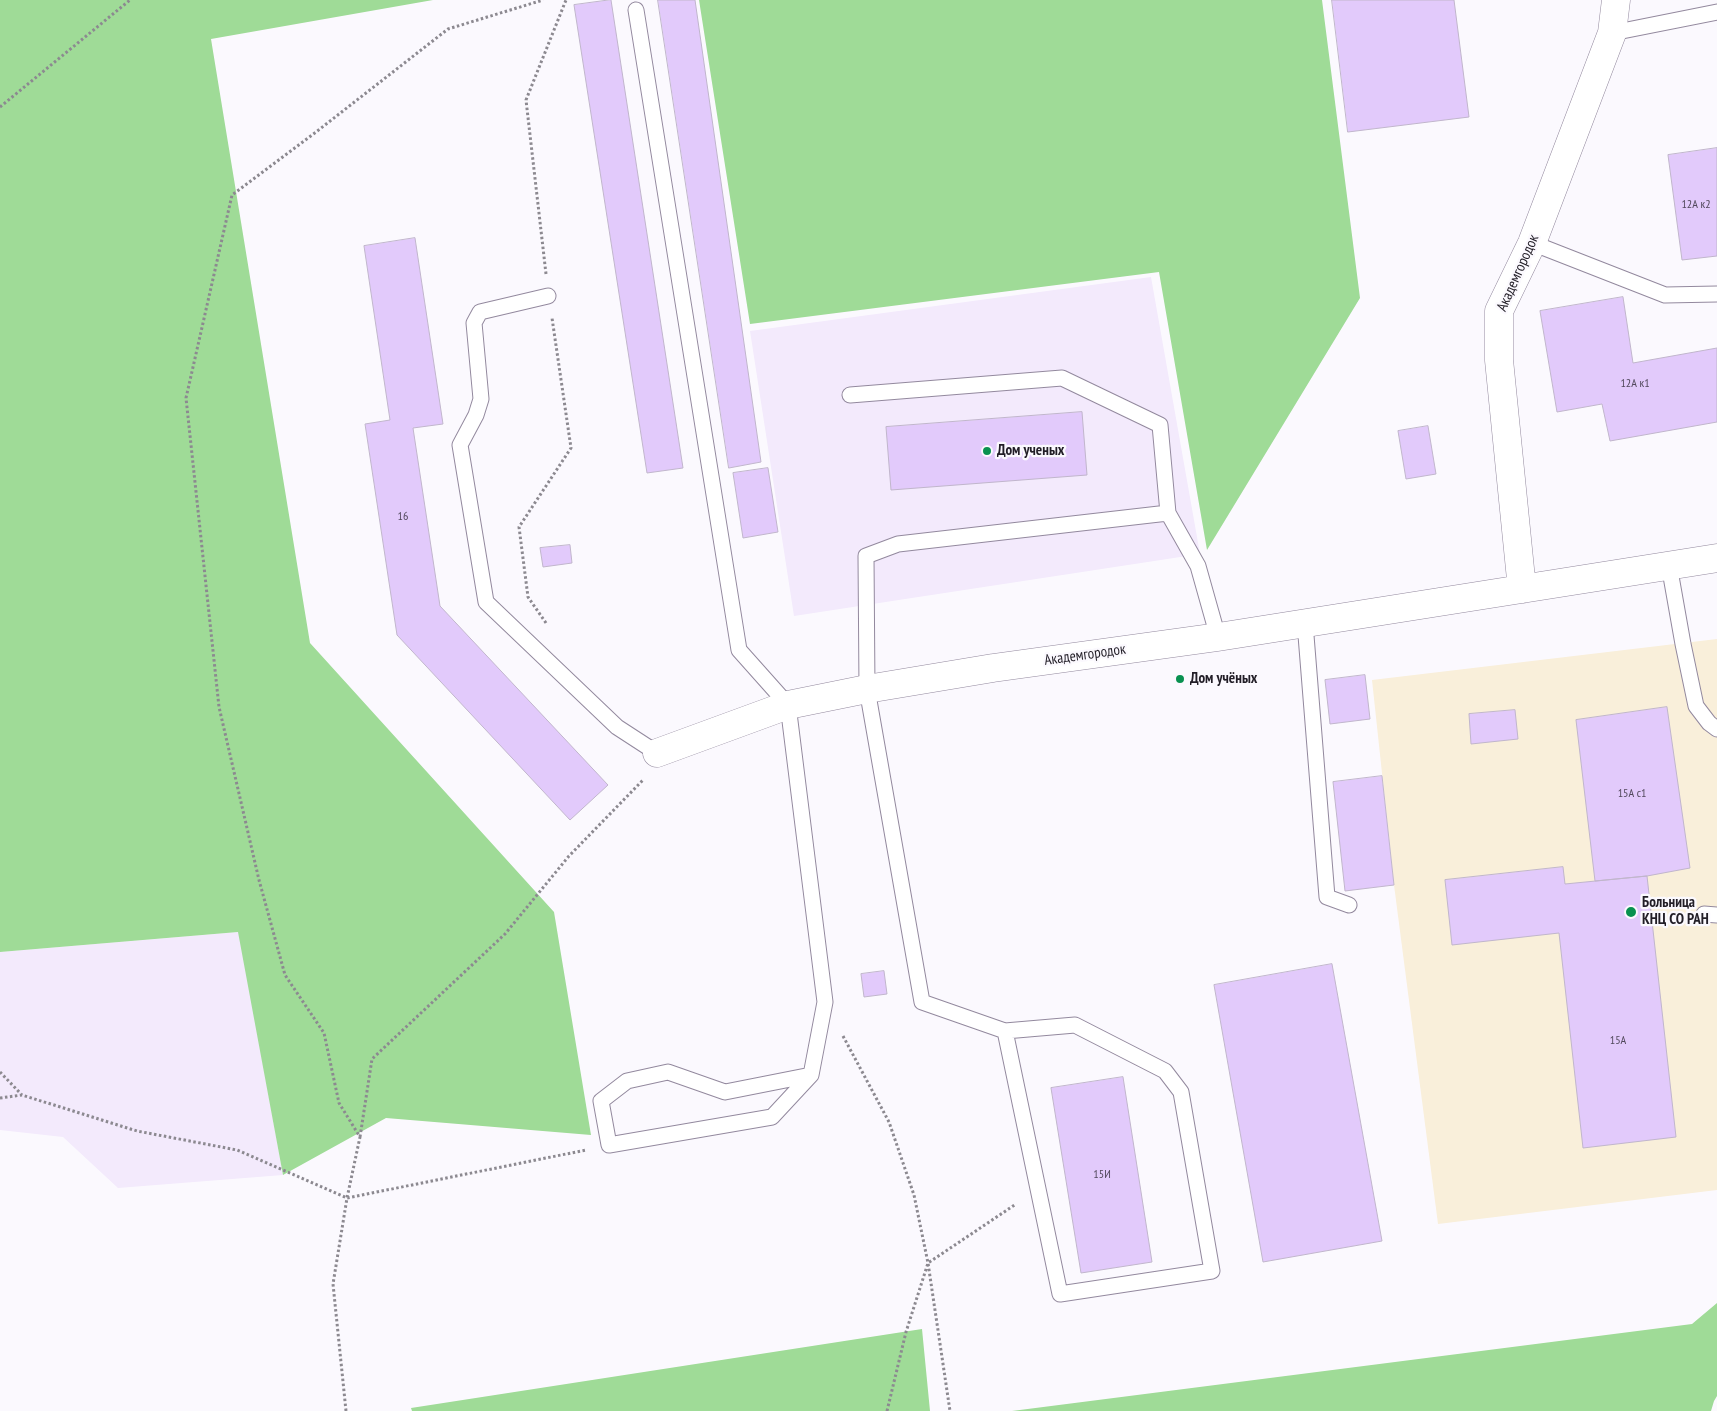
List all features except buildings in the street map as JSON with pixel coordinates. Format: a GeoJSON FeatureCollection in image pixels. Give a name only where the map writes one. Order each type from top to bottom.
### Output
{"type":"FeatureCollection","features":[{"type":"Feature","properties":{"kind":"street","name":"Академгородок"},"geometry":{"type":"LineString","coordinates":[[1522,589],[1499,360],[1499,311],[1532,243],[1612,33],[1616,0]]}},
{"type":"Feature","properties":{"kind":"street","name":"Академгородок"},"geometry":{"type":"LineString","coordinates":[[657,753],[788,705],[867,688],[993,668],[1218,637],[1717,558]]}},
{"type":"Feature","properties":{"kind":"lane"},"geometry":{"type":"LineString","coordinates":[[636,10],[739,650],[788,705],[825,1002],[810,1074],[772,1117],[609,1145],[601,1101],[627,1081],[668,1072],[725,1092],[810,1074]]}},
{"type":"Feature","properties":{"kind":"lane"},"geometry":{"type":"LineString","coordinates":[[1612,33],[1717,12]]}},
{"type":"Feature","properties":{"kind":"lane"},"geometry":{"type":"LineString","coordinates":[[1532,243],[1665,295],[1717,294]]}},
{"type":"Feature","properties":{"kind":"lane"},"geometry":{"type":"LineString","coordinates":[[548,296],[480,312],[474,323],[481,399],[476,415],[460,445],[486,602],[617,727],[657,753]]}},
{"type":"Feature","properties":{"kind":"lane"},"geometry":{"type":"LineString","coordinates":[[850,395],[1062,378],[1160,425],[1168,513],[1198,566],[1218,637]]}},
{"type":"Feature","properties":{"kind":"lane"},"geometry":{"type":"LineString","coordinates":[[1005,1031],[1060,1294],[1212,1271],[1181,1092],[1165,1071],[1075,1026],[1005,1031],[922,1002],[867,688],[866,556],[898,544],[1168,513]]}},
{"type":"Feature","properties":{"kind":"lane"},"geometry":{"type":"LineString","coordinates":[[1670,565],[1683,644],[1696,706],[1709,723],[1717,729]]}},
{"type":"Feature","properties":{"kind":"lane"},"geometry":{"type":"LineString","coordinates":[[1305,623],[1327,897],[1349,905]]}},
{"type":"Feature","properties":{"kind":"path"},"geometry":{"type":"LineString","coordinates":[[0,107],[130,0]]}},
{"type":"Feature","properties":{"kind":"path"},"geometry":{"type":"LineString","coordinates":[[360,1137],[339,1103],[324,1033],[285,975],[259,880],[225,736],[219,707],[186,398],[232,195],[448,29],[543,0]]}},
{"type":"Feature","properties":{"kind":"path"},"geometry":{"type":"LineString","coordinates":[[550,630],[528,597],[519,527],[571,448],[548,296],[526,100],[566,0]]}},
{"type":"Feature","properties":{"kind":"path"},"geometry":{"type":"LineString","coordinates":[[346,1411],[333,1284],[372,1059],[505,934],[569,856],[645,778],[657,753]]}},
{"type":"Feature","properties":{"kind":"path"},"geometry":{"type":"LineString","coordinates":[[825,1002],[889,1122],[914,1195],[928,1263],[950,1411]]}},
{"type":"Feature","properties":{"kind":"path"},"geometry":{"type":"LineString","coordinates":[[0,1072],[22,1095]]}},
{"type":"Feature","properties":{"kind":"path"},"geometry":{"type":"LineString","coordinates":[[0,1098],[22,1095],[137,1131],[237,1150],[347,1198],[609,1145]]}},
{"type":"Feature","properties":{"kind":"path"},"geometry":{"type":"LineString","coordinates":[[887,1411],[906,1332],[928,1263],[1038,1190]]}},
{"type":"Feature","properties":{"kind":"shaded area"},"geometry":{"type":"Polygon","coordinates":[[[1151,277],[1200,554],[794,616],[750,331],[1151,277]]]}},
{"type":"Feature","properties":{"kind":"shaded area"},"geometry":{"type":"Polygon","coordinates":[[[1717,639],[1717,1190],[1438,1224],[1394,885],[1372,680],[1717,639]]]}},
{"type":"Feature","properties":{"kind":"shaded area"},"geometry":{"type":"Polygon","coordinates":[[[239,932],[283,1175],[118,1188],[63,1137],[0,1130],[0,952],[239,932]]]}},
{"type":"Feature","properties":{"kind":"green space"},"geometry":{"type":"Polygon","coordinates":[[[0,0],[433,0],[211,39],[310,643],[554,912],[591,1135],[386,1118],[283,1175],[238,932],[0,952],[0,0]]]}},
{"type":"Feature","properties":{"kind":"green space"},"geometry":{"type":"Polygon","coordinates":[[[699,0],[1322,0],[1360,298],[1207,550],[1159,272],[750,324],[699,0]]]}},
{"type":"Feature","properties":{"kind":"green space"},"geometry":{"type":"Polygon","coordinates":[[[1717,1303],[1717,1396],[1711,1411],[1012,1411],[1692,1324],[1717,1303]]]}},
{"type":"Feature","properties":{"kind":"green space"},"geometry":{"type":"Polygon","coordinates":[[[922,1329],[930,1411],[412,1411],[411,1408],[922,1329]]]}},
{"type":"Feature","properties":{"kind":"place","name":"Дом ученых"},"geometry":{"type":"Point","coordinates":[987,451]}},
{"type":"Feature","properties":{"kind":"place","name":"Дом учёных"},"geometry":{"type":"Point","coordinates":[1180,679]}},
{"type":"Feature","properties":{"kind":"place","name":"Больница КНЦ СО РАН"},"geometry":{"type":"Point","coordinates":[1631,912]}}]}
